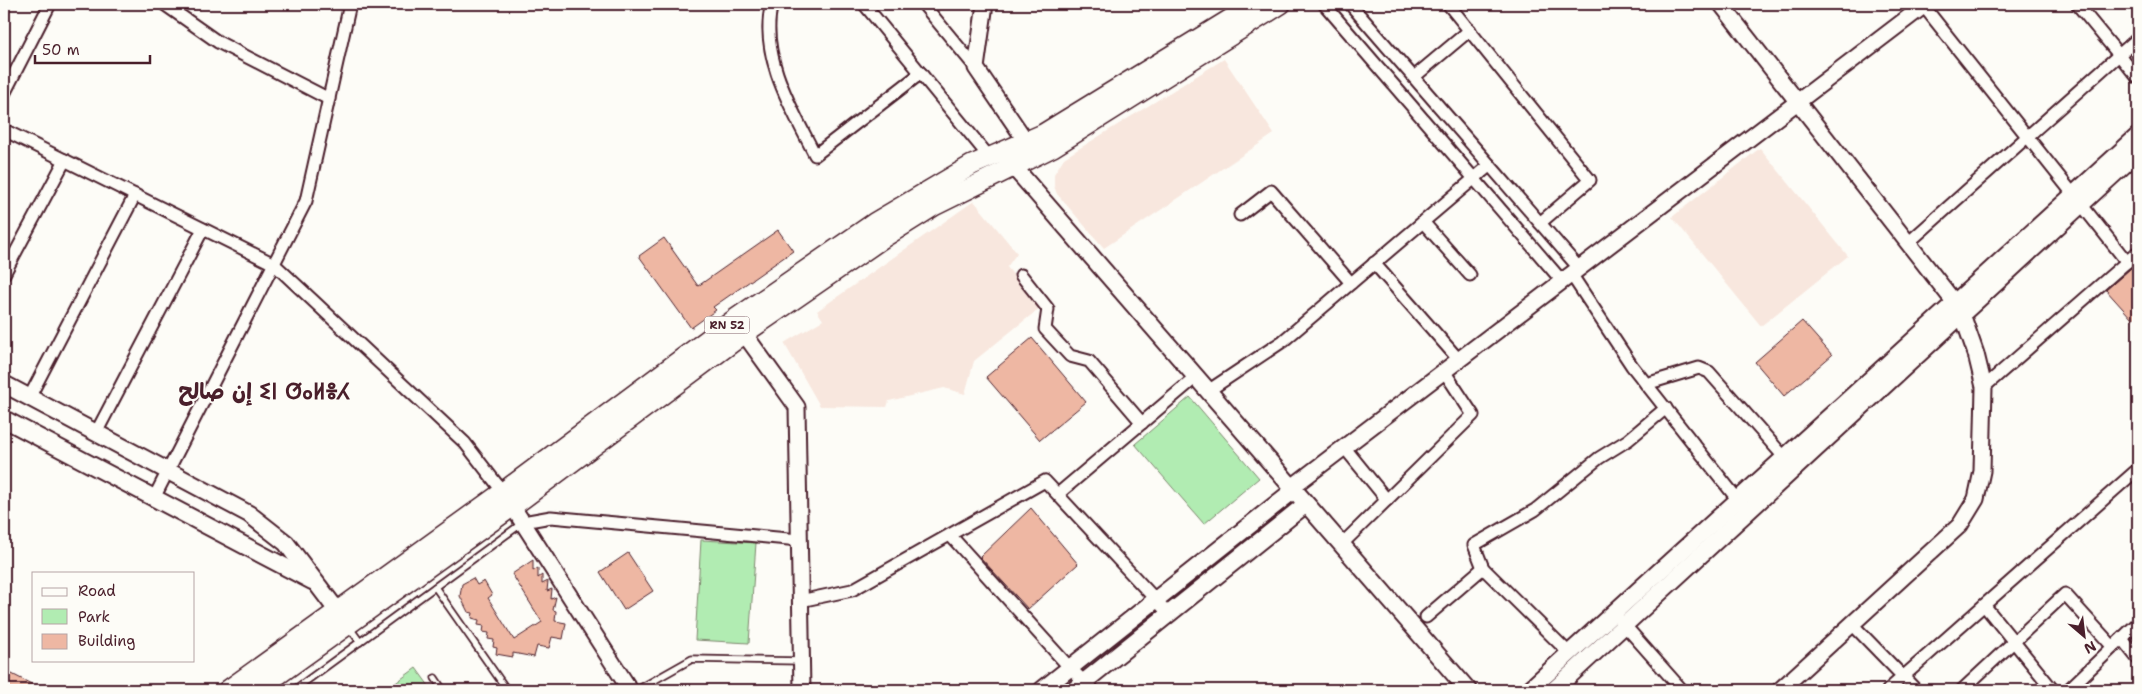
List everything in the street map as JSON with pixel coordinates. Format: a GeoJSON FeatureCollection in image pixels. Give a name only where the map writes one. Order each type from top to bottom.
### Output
{"type":"FeatureCollection","features":[{"type":"Feature","properties":{"kind":"main road","name":"RN 52"},"geometry":{"type":"LineString","coordinates":[[1031,148],[1051,129],[1255,4]]}},
{"type":"Feature","properties":{"kind":"main road","name":"RN 52"},"geometry":{"type":"LineString","coordinates":[[228,690],[343,618],[508,499],[740,326],[927,211],[1001,158],[1031,148],[1053,147],[1280,4]]}},
{"type":"Feature","properties":{"kind":"main road"},"geometry":{"type":"LineString","coordinates":[[1529,690],[1570,654],[1619,619],[2077,200],[2138,136]]}},
{"type":"Feature","properties":{"kind":"main road"},"geometry":{"type":"LineString","coordinates":[[2077,200],[2138,152]]}},
{"type":"Feature","properties":{"kind":"main road"},"geometry":{"type":"LineString","coordinates":[[1001,158],[1196,377],[1468,690]]}},
{"type":"Feature","properties":{"kind":"main road"},"geometry":{"type":"LineString","coordinates":[[1554,690],[1619,619],[1738,500],[1959,309]]}},
{"type":"Feature","properties":{"kind":"main road"},"geometry":{"type":"LineString","coordinates":[[4,384],[249,514],[286,543],[343,618]]}},
{"type":"Feature","properties":{"kind":"main road"},"geometry":{"type":"LineString","coordinates":[[4,419],[318,584]]}},
{"type":"Feature","properties":{"kind":"main road"},"geometry":{"type":"LineString","coordinates":[[1042,690],[1293,489]]}},
{"type":"Feature","properties":{"kind":"main road"},"geometry":{"type":"LineString","coordinates":[[1084,687],[1168,614],[1306,504]]}},
{"type":"Feature","properties":{"kind":"main road","name":"RN 52"},"geometry":{"type":"LineString","coordinates":[[257,690],[343,618]]}},
{"type":"Feature","properties":{"kind":"street"},"geometry":{"type":"LineString","coordinates":[[4,94],[50,4]]}},
{"type":"Feature","properties":{"kind":"street"},"geometry":{"type":"LineString","coordinates":[[154,498],[306,201],[350,4]]}},
{"type":"Feature","properties":{"kind":"street"},"geometry":{"type":"LineString","coordinates":[[767,4],[771,7],[767,23],[771,54],[787,99],[815,155],[921,73]]}},
{"type":"Feature","properties":{"kind":"street"},"geometry":{"type":"LineString","coordinates":[[864,4],[921,73],[1001,158]]}},
{"type":"Feature","properties":{"kind":"street"},"geometry":{"type":"LineString","coordinates":[[923,4],[976,68],[1031,148]]}},
{"type":"Feature","properties":{"kind":"street"},"geometry":{"type":"LineString","coordinates":[[976,68],[986,4]]}},
{"type":"Feature","properties":{"kind":"street"},"geometry":{"type":"LineString","coordinates":[[1324,4],[1474,178],[1571,274]]}},
{"type":"Feature","properties":{"kind":"street"},"geometry":{"type":"LineString","coordinates":[[1350,4],[1540,222],[1571,274],[1632,366],[1738,500]]}},
{"type":"Feature","properties":{"kind":"street"},"geometry":{"type":"LineString","coordinates":[[1448,4],[1590,180],[1540,222]]}},
{"type":"Feature","properties":{"kind":"street"},"geometry":{"type":"LineString","coordinates":[[1293,489],[1344,447],[1924,4],[2127,262]]}},
{"type":"Feature","properties":{"kind":"street"},"geometry":{"type":"LineString","coordinates":[[2077,4],[2138,78]]}},
{"type":"Feature","properties":{"kind":"street"},"geometry":{"type":"LineString","coordinates":[[170,5],[218,42],[329,98]]}},
{"type":"Feature","properties":{"kind":"street"},"geometry":{"type":"LineString","coordinates":[[1723,5],[1959,309],[1976,354],[1984,387],[1982,471],[1976,498],[1960,525],[1780,690]]}},
{"type":"Feature","properties":{"kind":"street"},"geometry":{"type":"LineString","coordinates":[[1414,77],[1470,30]]}},
{"type":"Feature","properties":{"kind":"street"},"geometry":{"type":"LineString","coordinates":[[1908,243],[2138,38]]}},
{"type":"Feature","properties":{"kind":"street"},"geometry":{"type":"LineString","coordinates":[[4,130],[274,264],[465,443],[508,499],[630,690]]}},
{"type":"Feature","properties":{"kind":"street"},"geometry":{"type":"LineString","coordinates":[[4,274],[64,160]]}},
{"type":"Feature","properties":{"kind":"street"},"geometry":{"type":"LineString","coordinates":[[1208,391],[1283,340],[1490,164]]}},
{"type":"Feature","properties":{"kind":"street"},"geometry":{"type":"LineString","coordinates":[[1240,215],[1271,191],[1351,282]]}},
{"type":"Feature","properties":{"kind":"street"},"geometry":{"type":"LineString","coordinates":[[29,398],[135,195]]}},
{"type":"Feature","properties":{"kind":"street"},"geometry":{"type":"LineString","coordinates":[[1422,222],[1470,275]]}},
{"type":"Feature","properties":{"kind":"street"},"geometry":{"type":"LineString","coordinates":[[96,433],[202,229]]}},
{"type":"Feature","properties":{"kind":"street"},"geometry":{"type":"LineString","coordinates":[[1984,387],[2138,252]]}},
{"type":"Feature","properties":{"kind":"street"},"geometry":{"type":"LineString","coordinates":[[1374,263],[1459,360]]}},
{"type":"Feature","properties":{"kind":"street"},"geometry":{"type":"LineString","coordinates":[[1021,275],[1048,309],[1045,329],[1070,356],[1089,361],[1142,424]]}},
{"type":"Feature","properties":{"kind":"street"},"geometry":{"type":"LineString","coordinates":[[740,326],[797,407],[802,690]]}},
{"type":"Feature","properties":{"kind":"street"},"geometry":{"type":"LineString","coordinates":[[1646,384],[1699,368],[1709,372],[1785,458]]}},
{"type":"Feature","properties":{"kind":"street"},"geometry":{"type":"LineString","coordinates":[[1341,545],[1473,415],[1444,371]]}},
{"type":"Feature","properties":{"kind":"street"},"geometry":{"type":"LineString","coordinates":[[1058,494],[1196,377]]}},
{"type":"Feature","properties":{"kind":"street"},"geometry":{"type":"LineString","coordinates":[[1570,654],[1483,568],[1474,545],[1535,510],[1599,458],[1628,440],[1666,408]]}},
{"type":"Feature","properties":{"kind":"street"},"geometry":{"type":"LineString","coordinates":[[1344,447],[1387,500]]}},
{"type":"Feature","properties":{"kind":"street"},"geometry":{"type":"LineString","coordinates":[[1888,690],[2138,469]]}},
{"type":"Feature","properties":{"kind":"street"},"geometry":{"type":"LineString","coordinates":[[800,602],[852,590],[1045,481],[1168,614]]}},
{"type":"Feature","properties":{"kind":"street"},"geometry":{"type":"LineString","coordinates":[[523,522],[551,517],[799,540]]}},
{"type":"Feature","properties":{"kind":"street"},"geometry":{"type":"LineString","coordinates":[[950,534],[1070,668],[1084,687]]}},
{"type":"Feature","properties":{"kind":"street"},"geometry":{"type":"LineString","coordinates":[[1426,617],[1483,568]]}},
{"type":"Feature","properties":{"kind":"street"},"geometry":{"type":"LineString","coordinates":[[1962,690],[2066,594],[2118,643],[2138,659]]}},
{"type":"Feature","properties":{"kind":"street"},"geometry":{"type":"LineString","coordinates":[[1984,605],[2053,690]]}},
{"type":"Feature","properties":{"kind":"street"},"geometry":{"type":"LineString","coordinates":[[1619,619],[1682,690]]}},
{"type":"Feature","properties":{"kind":"street"},"geometry":{"type":"LineString","coordinates":[[1852,624],[1916,690]]}},
{"type":"Feature","properties":{"kind":"street"},"geometry":{"type":"LineString","coordinates":[[2068,690],[2138,624]]}},
{"type":"Feature","properties":{"kind":"lane"},"geometry":{"type":"LineString","coordinates":[[294,690],[523,522]]}},
{"type":"Feature","properties":{"kind":"lane"},"geometry":{"type":"LineString","coordinates":[[435,587],[507,690]]}},
{"type":"Feature","properties":{"kind":"lane"},"geometry":{"type":"LineString","coordinates":[[343,618],[360,642]]}},
{"type":"Feature","properties":{"kind":"lane"},"geometry":{"type":"LineString","coordinates":[[630,690],[692,658],[801,661]]}},
{"type":"Feature","properties":{"kind":"lane"},"geometry":{"type":"LineString","coordinates":[[435,678],[443,690]]}},
{"type":"Feature","properties":{"kind":"shaded area"},"geometry":{"type":"Polygon","coordinates":[[[1224,59],[1274,134],[1104,248],[1057,194],[1054,186],[1054,174],[1064,158],[1224,59]]]}},
{"type":"Feature","properties":{"kind":"shaded area"},"geometry":{"type":"Polygon","coordinates":[[[1760,148],[1848,256],[1761,326],[1672,217],[1760,148]]]}},
{"type":"Feature","properties":{"kind":"shaded area"},"geometry":{"type":"Polygon","coordinates":[[[974,201],[1017,253],[1007,267],[1040,308],[974,361],[965,394],[944,388],[889,401],[887,407],[820,406],[784,343],[823,320],[817,311],[974,201]]]}},
{"type":"Feature","properties":{"kind":"green space"},"geometry":{"type":"Polygon","coordinates":[[[1190,397],[1259,478],[1204,524],[1135,444],[1190,397]]]}},
{"type":"Feature","properties":{"kind":"green space"},"geometry":{"type":"Polygon","coordinates":[[[701,540],[756,543],[749,643],[695,640],[701,540]]]}},
{"type":"Feature","properties":{"kind":"green space"},"geometry":{"type":"Polygon","coordinates":[[[416,668],[432,690],[386,690],[416,668]]]}},
{"type":"Feature","properties":{"kind":"building"},"geometry":{"type":"Polygon","coordinates":[[[778,230],[793,251],[713,307],[716,310],[691,328],[639,256],[664,238],[698,286],[778,230]]]}},
{"type":"Feature","properties":{"kind":"building"},"geometry":{"type":"Polygon","coordinates":[[[2138,262],[2138,314],[2132,319],[2106,290],[2138,262]]]}},
{"type":"Feature","properties":{"kind":"building"},"geometry":{"type":"Polygon","coordinates":[[[1802,321],[1832,355],[1784,396],[1755,362],[1802,321]]]}},
{"type":"Feature","properties":{"kind":"building"},"geometry":{"type":"Polygon","coordinates":[[[1032,338],[1086,402],[1040,440],[986,377],[1032,338]]]}},
{"type":"Feature","properties":{"kind":"building"},"geometry":{"type":"Polygon","coordinates":[[[1031,508],[1078,564],[1028,609],[980,557],[1031,508]]]}},
{"type":"Feature","properties":{"kind":"building"},"geometry":{"type":"Polygon","coordinates":[[[628,553],[653,591],[624,610],[600,572],[628,553]]]}},
{"type":"Feature","properties":{"kind":"building"},"geometry":{"type":"Polygon","coordinates":[[[533,560],[533,571],[538,568],[538,578],[542,575],[542,584],[548,581],[547,591],[552,589],[551,599],[556,597],[553,610],[556,611],[555,621],[566,623],[563,639],[552,637],[549,648],[537,646],[534,657],[513,653],[513,657],[496,654],[497,648],[493,647],[494,640],[488,639],[489,633],[483,632],[484,626],[478,625],[479,620],[472,618],[473,613],[468,612],[460,596],[462,584],[473,578],[477,585],[484,581],[492,595],[488,598],[514,640],[542,622],[512,574],[533,560]]]}},
{"type":"Feature","properties":{"kind":"building"},"geometry":{"type":"Polygon","coordinates":[[[10,673],[43,690],[4,690],[4,684],[10,673]]]}},
{"type":"Feature","properties":{"kind":"district","name":"إن صالح ⵉⵏ ⵚⴰⵍⴻⵃ"},"geometry":{"type":"Point","coordinates":[264,391]}}]}
